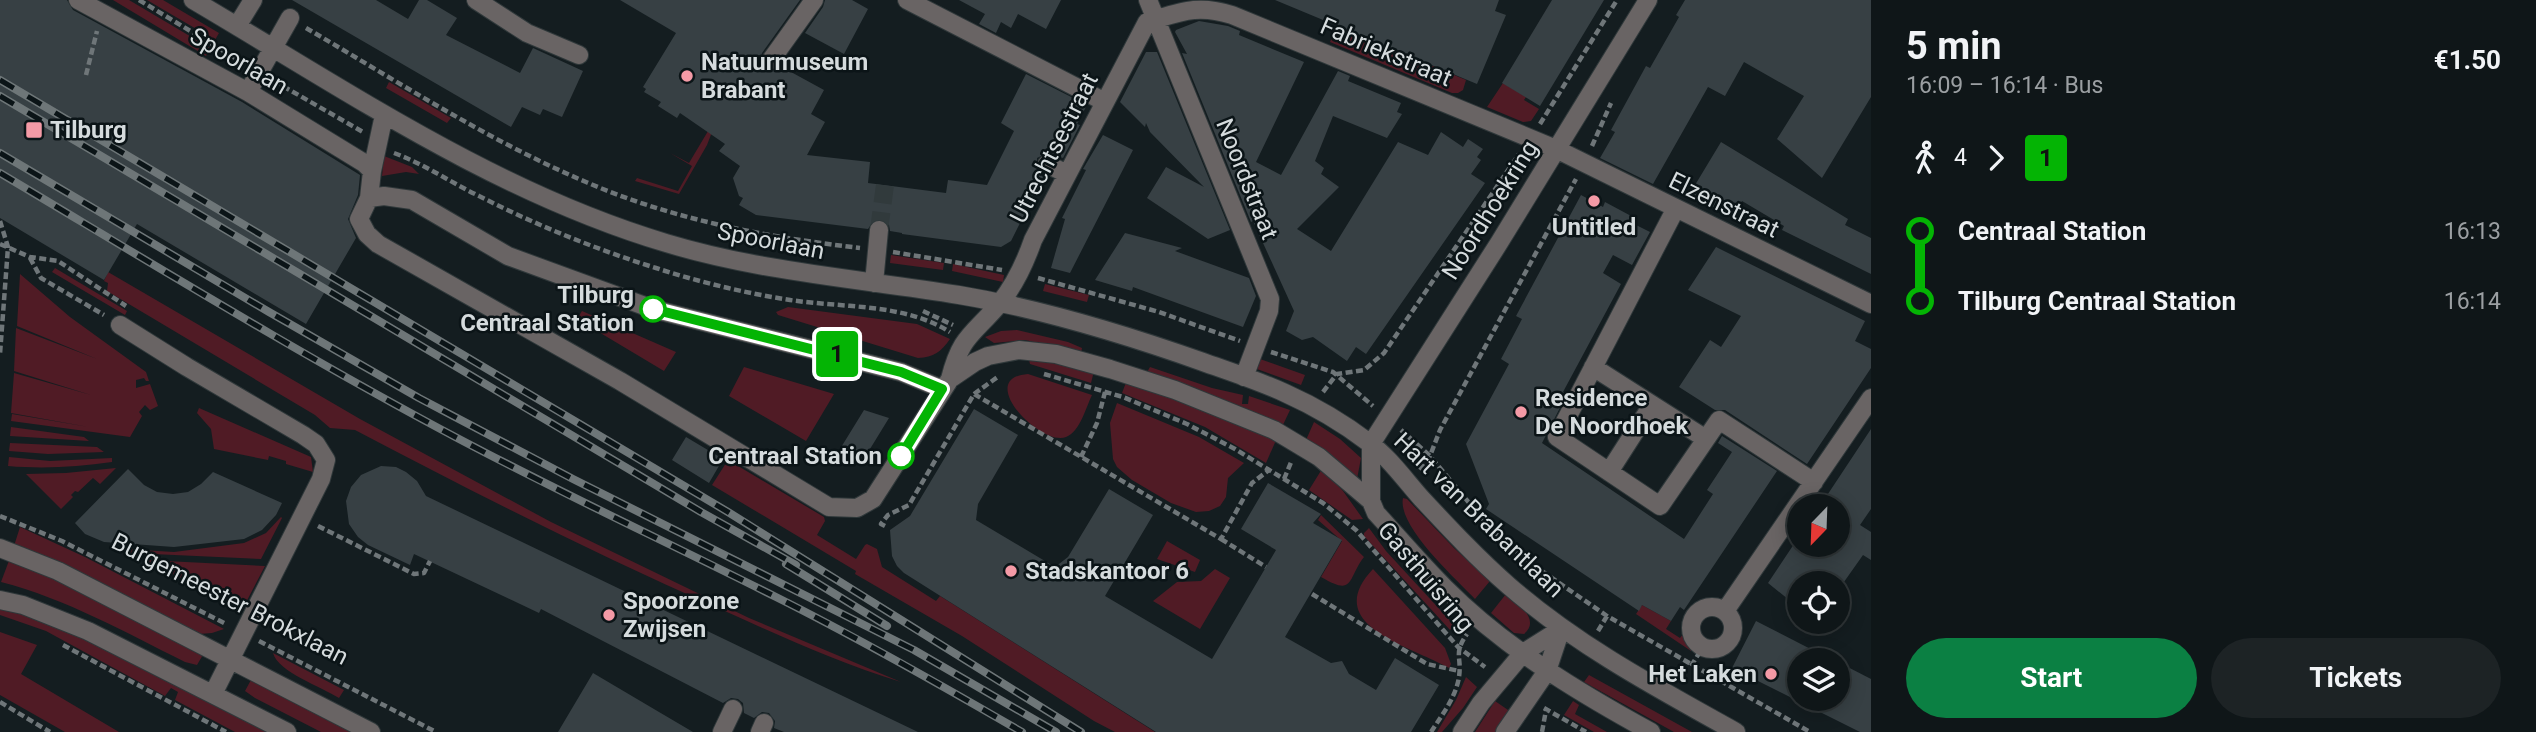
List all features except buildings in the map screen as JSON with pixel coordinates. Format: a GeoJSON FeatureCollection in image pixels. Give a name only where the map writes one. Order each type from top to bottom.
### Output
{"type":"FeatureCollection","features":[{"type":"Feature","properties":{"kind":"street","name":"Spoorlaan"},"geometry":{"type":"LineString","coordinates":[[78,0],[248,92],[364,163],[372,171]]}},
{"type":"Feature","properties":{"kind":"street","name":"Spoorlaan"},"geometry":{"type":"LineString","coordinates":[[193,0],[384,115],[535,194],[627,230],[690,250],[759,266],[1000,303],[1084,324],[1244,377],[1315,408],[1371,444]]}},
{"type":"Feature","properties":{"kind":"street"},"geometry":{"type":"LineString","coordinates":[[237,26],[253,0]]}},
{"type":"Feature","properties":{"kind":"street"},"geometry":{"type":"LineString","coordinates":[[475,0],[527,33],[579,55]]}},
{"type":"Feature","properties":{"kind":"street"},"geometry":{"type":"LineString","coordinates":[[771,60],[814,0]]}},
{"type":"Feature","properties":{"kind":"street"},"geometry":{"type":"LineString","coordinates":[[907,0],[1105,102]]}},
{"type":"Feature","properties":{"kind":"street","name":"Noordstraat"},"geometry":{"type":"LineString","coordinates":[[1148,0],[1270,299],[1269,311],[1244,377]]}},
{"type":"Feature","properties":{"kind":"street","name":"Noordhoekring"},"geometry":{"type":"LineString","coordinates":[[1371,444],[1499,243],[1648,0]]}},
{"type":"Feature","properties":{"kind":"street","name":"Fabriekstraat"},"geometry":{"type":"LineString","coordinates":[[1154,20],[1204,8],[1232,15],[1556,149]]}},
{"type":"Feature","properties":{"kind":"street"},"geometry":{"type":"LineString","coordinates":[[248,92],[290,18]]}},
{"type":"Feature","properties":{"kind":"street","name":"Utrechtsestraat"},"geometry":{"type":"LineString","coordinates":[[946,384],[958,350],[969,334],[1000,303],[1020,273],[1033,240],[1147,22],[1154,20]]}},
{"type":"Feature","properties":{"kind":"street"},"geometry":{"type":"LineString","coordinates":[[384,115],[369,198],[359,219],[367,234],[378,244],[620,381],[829,507],[857,508],[873,499],[946,384],[981,359],[1019,350],[1056,354],[1100,366],[1175,390],[1285,436],[1318,457],[1371,501],[1376,513],[1445,588],[1523,653],[1589,698],[1651,732]]}},
{"type":"Feature","properties":{"kind":"street","name":"Elzenstraat"},"geometry":{"type":"LineString","coordinates":[[1556,149],[1871,304]]}},
{"type":"Feature","properties":{"kind":"street"},"geometry":{"type":"LineString","coordinates":[[1047,164],[1067,174]]}},
{"type":"Feature","properties":{"kind":"street"},"geometry":{"type":"LineString","coordinates":[[369,198],[384,196],[412,200],[508,256],[653,309],[946,384]]}},
{"type":"Feature","properties":{"kind":"street"},"geometry":{"type":"LineString","coordinates":[[1676,208],[1557,437],[1660,506],[1719,419],[1814,482]]}},
{"type":"Feature","properties":{"kind":"street"},"geometry":{"type":"LineString","coordinates":[[874,283],[879,230]]}},
{"type":"Feature","properties":{"kind":"street"},"geometry":{"type":"LineString","coordinates":[[120,325],[316,444],[326,460],[321,480],[213,694]]}},
{"type":"Feature","properties":{"kind":"street"},"geometry":{"type":"LineString","coordinates":[[1593,368],[1706,439]]}},
{"type":"Feature","properties":{"kind":"street"},"geometry":{"type":"LineString","coordinates":[[1726,611],[1871,398]]}},
{"type":"Feature","properties":{"kind":"street"},"geometry":{"type":"LineString","coordinates":[[1609,472],[1652,405]]}},
{"type":"Feature","properties":{"kind":"street","name":"Hart van Brabantlaan"},"geometry":{"type":"LineString","coordinates":[[1371,444],[1371,501]]}},
{"type":"Feature","properties":{"kind":"street","name":"Hart van Brabantlaan"},"geometry":{"type":"LineString","coordinates":[[1371,444],[1490,568],[1561,629],[1617,666],[1736,732]]}},
{"type":"Feature","properties":{"kind":"street"},"geometry":{"type":"LineString","coordinates":[[0,548],[58,571],[371,732]]}},
{"type":"Feature","properties":{"kind":"street"},"geometry":{"type":"LineString","coordinates":[[0,600],[57,617],[287,732]]}},
{"type":"Feature","properties":{"kind":"street"},"geometry":{"type":"LineString","coordinates":[[1710,607],[1726,611],[1734,627],[1728,643],[1713,650],[1703,647],[1694,639],[1691,631],[1695,615],[1710,607]]}},
{"type":"Feature","properties":{"kind":"street"},"geometry":{"type":"LineString","coordinates":[[1462,732],[1494,686],[1523,653],[1561,629]]}},
{"type":"Feature","properties":{"kind":"street"},"geometry":{"type":"LineString","coordinates":[[1505,732],[1546,671],[1561,629]]}},
{"type":"Feature","properties":{"kind":"street"},"geometry":{"type":"LineString","coordinates":[[722,732],[733,709]]}},
{"type":"Feature","properties":{"kind":"path","name":"Spoorlaan"},"geometry":{"type":"LineString","coordinates":[[139,0],[224,51]]}},
{"type":"Feature","properties":{"kind":"path","name":"Noordhoekring"},"geometry":{"type":"LineString","coordinates":[[1337,374],[1364,370],[1384,353],[1530,138],[1617,0]]}},
{"type":"Feature","properties":{"kind":"path"},"geometry":{"type":"LineString","coordinates":[[86,75],[102,12]]}},
{"type":"Feature","properties":{"kind":"path","name":"Spoorlaan"},"geometry":{"type":"LineString","coordinates":[[307,29],[511,146],[598,187],[674,214],[779,237],[1020,273],[1159,312],[1337,374]]}},
{"type":"Feature","properties":{"kind":"path"},"geometry":{"type":"LineString","coordinates":[[1585,163],[1614,97]]}},
{"type":"Feature","properties":{"kind":"path","name":"Hart van Brabantlaan"},"geometry":{"type":"LineString","coordinates":[[1585,163],[1440,430],[1430,456],[1490,528],[1526,560],[1588,604],[1691,666],[1810,732]]}},
{"type":"Feature","properties":{"kind":"path"},"geometry":{"type":"LineString","coordinates":[[0,221],[8,247],[0,354]]}},
{"type":"Feature","properties":{"kind":"path"},"geometry":{"type":"LineString","coordinates":[[0,244],[30,257],[64,264]]}},
{"type":"Feature","properties":{"kind":"path"},"geometry":{"type":"LineString","coordinates":[[30,257],[41,278],[120,325]]}},
{"type":"Feature","properties":{"kind":"path"},"geometry":{"type":"LineString","coordinates":[[885,526],[881,524],[888,515],[909,505],[974,394],[1002,374]]}},
{"type":"Feature","properties":{"kind":"path"},"geometry":{"type":"LineString","coordinates":[[1081,457],[1097,423],[1105,392]]}},
{"type":"Feature","properties":{"kind":"path"},"geometry":{"type":"LineString","coordinates":[[974,394],[1266,567]]}},
{"type":"Feature","properties":{"kind":"path"},"geometry":{"type":"LineString","coordinates":[[1220,539],[1252,483],[1269,470]]}},
{"type":"Feature","properties":{"kind":"path","name":"Gasthuisring"},"geometry":{"type":"LineString","coordinates":[[1284,479],[1323,503],[1356,530],[1458,647],[1459,671],[1452,698],[1431,732]]}},
{"type":"Feature","properties":{"kind":"path","name":"Burgemeester Brokxlaan"},"geometry":{"type":"LineString","coordinates":[[0,516],[62,541],[436,732]]}},
{"type":"Feature","properties":{"kind":"path"},"geometry":{"type":"LineString","coordinates":[[301,518],[414,574],[424,573],[430,561]]}},
{"type":"Feature","properties":{"kind":"path"},"geometry":{"type":"LineString","coordinates":[[1312,594],[1427,664],[1459,671]]}},
{"type":"Feature","properties":{"kind":"path"},"geometry":{"type":"LineString","coordinates":[[57,642],[226,732]]}},
{"type":"Feature","properties":{"kind":"path"},"geometry":{"type":"LineString","coordinates":[[1691,666],[1703,647]]}},
{"type":"Feature","properties":{"kind":"path"},"geometry":{"type":"LineString","coordinates":[[0,702],[52,732]]}},
{"type":"Feature","properties":{"kind":"path"},"geometry":{"type":"LineString","coordinates":[[1542,732],[1546,710],[1586,732]]}},
{"type":"Feature","properties":{"kind":"shaded area"},"geometry":{"type":"Polygon","coordinates":[[[113,0],[129,0],[210,48],[206,56],[113,0]]]}},
{"type":"Feature","properties":{"kind":"shaded area"},"geometry":{"type":"Polygon","coordinates":[[[147,0],[163,0],[219,33],[215,40],[147,0]]]}},
{"type":"Feature","properties":{"kind":"shaded area"},"geometry":{"type":"Polygon","coordinates":[[[1337,26],[1466,80],[1463,90],[1452,93],[1330,42],[1337,26]]]}},
{"type":"Feature","properties":{"kind":"shaded area"},"geometry":{"type":"Polygon","coordinates":[[[389,82],[451,118],[447,123],[386,88],[389,82]]]}},
{"type":"Feature","properties":{"kind":"shaded area"},"geometry":{"type":"Polygon","coordinates":[[[1503,83],[1526,97],[1524,100],[1539,109],[1531,121],[1523,122],[1487,107],[1503,83]]]}},
{"type":"Feature","properties":{"kind":"shaded area"},"geometry":{"type":"Polygon","coordinates":[[[720,111],[707,145],[679,194],[635,181],[637,178],[678,191],[692,166],[670,153],[689,163],[720,111]]]}},
{"type":"Feature","properties":{"kind":"shaded area"},"geometry":{"type":"Polygon","coordinates":[[[384,156],[412,167],[419,174],[406,172],[382,176],[384,156]]]}},
{"type":"Feature","properties":{"kind":"shaded area"},"geometry":{"type":"Polygon","coordinates":[[[891,255],[944,263],[943,270],[890,263],[891,255]]]}},
{"type":"Feature","properties":{"kind":"shaded area"},"geometry":{"type":"Polygon","coordinates":[[[953,264],[1004,275],[1003,282],[952,271],[953,264]]]}},
{"type":"Feature","properties":{"kind":"shaded area"},"geometry":{"type":"Polygon","coordinates":[[[55,268],[127,311],[125,315],[52,272],[55,268]]]}},
{"type":"Feature","properties":{"kind":"shaded area"},"geometry":{"type":"Polygon","coordinates":[[[108,272],[360,419],[551,522],[749,618],[901,682],[808,648],[626,566],[355,430],[330,428],[315,415],[107,291],[108,283],[104,281],[108,272]]]}},
{"type":"Feature","properties":{"kind":"shaded area"},"geometry":{"type":"Polygon","coordinates":[[[20,274],[70,317],[146,372],[149,381],[144,378],[136,380],[136,388],[150,384],[158,406],[150,410],[145,405],[139,412],[142,416],[130,437],[11,421],[12,414],[89,427],[11,413],[14,373],[91,395],[14,371],[16,328],[97,359],[17,326],[20,274]]]}},
{"type":"Feature","properties":{"kind":"shaded area"},"geometry":{"type":"Polygon","coordinates":[[[1045,284],[1089,295],[1087,302],[1043,291],[1045,284]]]}},
{"type":"Feature","properties":{"kind":"shaded area"},"geometry":{"type":"Polygon","coordinates":[[[788,307],[917,324],[950,339],[937,353],[918,358],[778,315],[776,312],[788,307]]]}},
{"type":"Feature","properties":{"kind":"shaded area"},"geometry":{"type":"Polygon","coordinates":[[[582,311],[676,352],[664,371],[577,319],[582,311]]]}},
{"type":"Feature","properties":{"kind":"shaded area"},"geometry":{"type":"Polygon","coordinates":[[[1017,330],[1068,342],[1082,348],[1081,353],[1025,340],[994,343],[985,337],[1001,331],[1017,330]]]}},
{"type":"Feature","properties":{"kind":"shaded area"},"geometry":{"type":"Polygon","coordinates":[[[1260,359],[1305,375],[1301,385],[1257,369],[1260,359]]]}},
{"type":"Feature","properties":{"kind":"shaded area"},"geometry":{"type":"Polygon","coordinates":[[[1029,360],[1059,362],[1094,371],[1091,383],[1030,364],[1029,360]]]}},
{"type":"Feature","properties":{"kind":"shaded area"},"geometry":{"type":"Polygon","coordinates":[[[744,367],[834,394],[806,441],[729,396],[744,367]]]}},
{"type":"Feature","properties":{"kind":"shaded area"},"geometry":{"type":"Polygon","coordinates":[[[1150,367],[1212,388],[1243,395],[1242,404],[1248,404],[1249,396],[1290,410],[1282,427],[1146,374],[1150,367]]]}},
{"type":"Feature","properties":{"kind":"shaded area"},"geometry":{"type":"Polygon","coordinates":[[[1028,374],[1092,395],[1079,425],[1071,434],[1055,437],[1042,432],[1017,411],[1008,387],[1013,378],[1028,374]]]}},
{"type":"Feature","properties":{"kind":"shaded area"},"geometry":{"type":"Polygon","coordinates":[[[1127,380],[1277,438],[1266,463],[1205,427],[1122,393],[1127,380]]]}},
{"type":"Feature","properties":{"kind":"shaded area"},"geometry":{"type":"Polygon","coordinates":[[[1117,403],[1199,437],[1244,463],[1228,478],[1226,497],[1220,506],[1209,511],[1196,512],[1171,503],[1132,480],[1117,467],[1113,459],[1110,423],[1117,403]]]}},
{"type":"Feature","properties":{"kind":"shaded area"},"geometry":{"type":"Polygon","coordinates":[[[199,408],[311,457],[313,472],[269,456],[268,460],[214,449],[211,429],[197,413],[199,408]]]}},
{"type":"Feature","properties":{"kind":"shaded area"},"geometry":{"type":"Polygon","coordinates":[[[1314,422],[1340,439],[1361,458],[1357,479],[1306,440],[1314,422]]]}},
{"type":"Feature","properties":{"kind":"shaded area"},"geometry":{"type":"Polygon","coordinates":[[[11,427],[84,437],[89,441],[10,436],[11,427]]]}},
{"type":"Feature","properties":{"kind":"shaded area"},"geometry":{"type":"Polygon","coordinates":[[[10,443],[97,447],[104,452],[48,454],[9,451],[10,443]]]}},
{"type":"Feature","properties":{"kind":"shaded area"},"geometry":{"type":"Polygon","coordinates":[[[9,457],[50,461],[112,458],[112,462],[60,467],[21,467],[8,466],[9,457]]]}},
{"type":"Feature","properties":{"kind":"shaded area"},"geometry":{"type":"Polygon","coordinates":[[[728,460],[824,517],[825,521],[817,535],[856,559],[867,544],[877,549],[882,567],[936,601],[940,596],[1155,732],[1115,732],[1094,721],[962,636],[855,574],[856,571],[712,485],[728,460]]]}},
{"type":"Feature","properties":{"kind":"shaded area"},"geometry":{"type":"Polygon","coordinates":[[[116,468],[100,484],[93,478],[78,492],[75,491],[71,495],[73,497],[61,509],[26,474],[66,473],[116,468]]]}},
{"type":"Feature","properties":{"kind":"shaded area"},"geometry":{"type":"Polygon","coordinates":[[[1322,469],[1343,491],[1363,519],[1352,520],[1309,490],[1322,469]]]}},
{"type":"Feature","properties":{"kind":"shaded area"},"geometry":{"type":"Polygon","coordinates":[[[1403,498],[1490,581],[1475,599],[1418,537],[1404,510],[1403,498]]]}},
{"type":"Feature","properties":{"kind":"shaded area"},"geometry":{"type":"Polygon","coordinates":[[[1321,515],[1364,557],[1349,583],[1345,585],[1332,583],[1321,577],[1342,541],[1318,520],[1321,515]]]}},
{"type":"Feature","properties":{"kind":"shaded area"},"geometry":{"type":"Polygon","coordinates":[[[281,517],[261,559],[131,553],[124,549],[174,552],[244,543],[266,533],[281,517]]]}},
{"type":"Feature","properties":{"kind":"shaded area"},"geometry":{"type":"Polygon","coordinates":[[[20,527],[85,557],[224,629],[199,634],[14,546],[20,527]]]}},
{"type":"Feature","properties":{"kind":"shaded area"},"geometry":{"type":"Polygon","coordinates":[[[1369,528],[1386,551],[1454,625],[1450,630],[1364,536],[1369,528]]]}},
{"type":"Feature","properties":{"kind":"shaded area"},"geometry":{"type":"Polygon","coordinates":[[[1167,541],[1200,560],[1195,572],[1157,559],[1167,541]]]}},
{"type":"Feature","properties":{"kind":"shaded area"},"geometry":{"type":"Polygon","coordinates":[[[10,558],[204,653],[197,665],[185,662],[49,597],[1,582],[10,558]]]}},
{"type":"Feature","properties":{"kind":"shaded area"},"geometry":{"type":"Polygon","coordinates":[[[145,560],[265,566],[242,610],[145,560]]]}},
{"type":"Feature","properties":{"kind":"shaded area"},"geometry":{"type":"Polygon","coordinates":[[[1215,569],[1230,578],[1200,629],[1153,601],[1177,582],[1201,581],[1215,569]]]}},
{"type":"Feature","properties":{"kind":"shaded area"},"geometry":{"type":"Polygon","coordinates":[[[1373,569],[1445,648],[1451,664],[1449,668],[1395,642],[1364,620],[1357,606],[1359,589],[1373,569]]]}},
{"type":"Feature","properties":{"kind":"shaded area"},"geometry":{"type":"Polygon","coordinates":[[[1506,594],[1529,618],[1529,629],[1524,634],[1514,633],[1491,613],[1506,594]]]}},
{"type":"Feature","properties":{"kind":"shaded area"},"geometry":{"type":"Polygon","coordinates":[[[1642,605],[1671,621],[1666,629],[1680,638],[1685,631],[1691,651],[1636,614],[1642,605]]]}},
{"type":"Feature","properties":{"kind":"shaded area"},"geometry":{"type":"Polygon","coordinates":[[[0,606],[67,628],[274,732],[235,732],[175,700],[178,692],[171,688],[165,696],[46,631],[0,615],[0,606]]]}},
{"type":"Feature","properties":{"kind":"shaded area"},"geometry":{"type":"Polygon","coordinates":[[[0,632],[37,645],[21,674],[119,732],[65,732],[0,695],[0,632]]]}},
{"type":"Feature","properties":{"kind":"shaded area"},"geometry":{"type":"Polygon","coordinates":[[[273,653],[344,690],[339,698],[283,666],[273,653]]]}},
{"type":"Feature","properties":{"kind":"shaded area"},"geometry":{"type":"Polygon","coordinates":[[[1589,675],[1692,732],[1674,732],[1584,682],[1589,675]]]}},
{"type":"Feature","properties":{"kind":"shaded area"},"geometry":{"type":"Polygon","coordinates":[[[1466,677],[1477,687],[1442,732],[1437,732],[1456,700],[1466,677]]]}},
{"type":"Feature","properties":{"kind":"shaded area"},"geometry":{"type":"Polygon","coordinates":[[[252,678],[358,732],[321,732],[245,691],[252,678]]]}},
{"type":"Feature","properties":{"kind":"shaded area"},"geometry":{"type":"Polygon","coordinates":[[[1495,701],[1511,712],[1498,732],[1475,732],[1495,701]]]}},
{"type":"Feature","properties":{"kind":"shaded area"},"geometry":{"type":"Polygon","coordinates":[[[1573,701],[1579,705],[1575,714],[1607,732],[1594,732],[1564,715],[1573,701]]]}},
{"type":"Feature","properties":{"kind":"tunnel"},"geometry":{"type":"LineString","coordinates":[[879,230],[885,185]]}},
{"type":"Feature","properties":{"kind":"railway"},"geometry":{"type":"LineString","coordinates":[[0,80],[728,512],[1081,732]]}},
{"type":"Feature","properties":{"kind":"railway"},"geometry":{"type":"LineString","coordinates":[[0,96],[701,512],[796,565]]}},
{"type":"Feature","properties":{"kind":"railway"},"geometry":{"type":"LineString","coordinates":[[0,153],[419,398],[573,479],[914,650],[1056,732]]}},
{"type":"Feature","properties":{"kind":"railway"},"geometry":{"type":"LineString","coordinates":[[0,173],[229,310],[402,408],[539,480],[807,613],[1022,732]]}},
{"type":"Feature","properties":{"kind":"railway"},"geometry":{"type":"LineString","coordinates":[[786,564],[887,626]]}},
{"type":"Feature","properties":{"kind":"bus line","name":"1"},"geometry":{"type":"LineString","coordinates":[[653,309],[815,348],[917,377],[942,389],[901,456]]}},
{"type":"Feature","properties":{"kind":"place","name":"Natuurmuseum Brabant"},"geometry":{"type":"Point","coordinates":[687,76]}},
{"type":"Feature","properties":{"kind":"place","name":"Tilburg"},"geometry":{"type":"Point","coordinates":[34,130]}},
{"type":"Feature","properties":{"kind":"place","name":"Untitled"},"geometry":{"type":"Point","coordinates":[1594,201]}},
{"type":"Feature","properties":{"kind":"place","name":"Tilburg Centraal Station"},"geometry":{"type":"Point","coordinates":[653,309]}},
{"type":"Feature","properties":{"kind":"place","name":"Residence De Noordhoek"},"geometry":{"type":"Point","coordinates":[1521,412]}},
{"type":"Feature","properties":{"kind":"place","name":"Centraal Station"},"geometry":{"type":"Point","coordinates":[901,456]}},
{"type":"Feature","properties":{"kind":"place","name":"Stadskantoor 6"},"geometry":{"type":"Point","coordinates":[1011,571]}},
{"type":"Feature","properties":{"kind":"place","name":"Spoorzone Zwijsen"},"geometry":{"type":"Point","coordinates":[609,615]}},
{"type":"Feature","properties":{"kind":"place","name":"Het Laken"},"geometry":{"type":"Point","coordinates":[1771,674]}}]}
